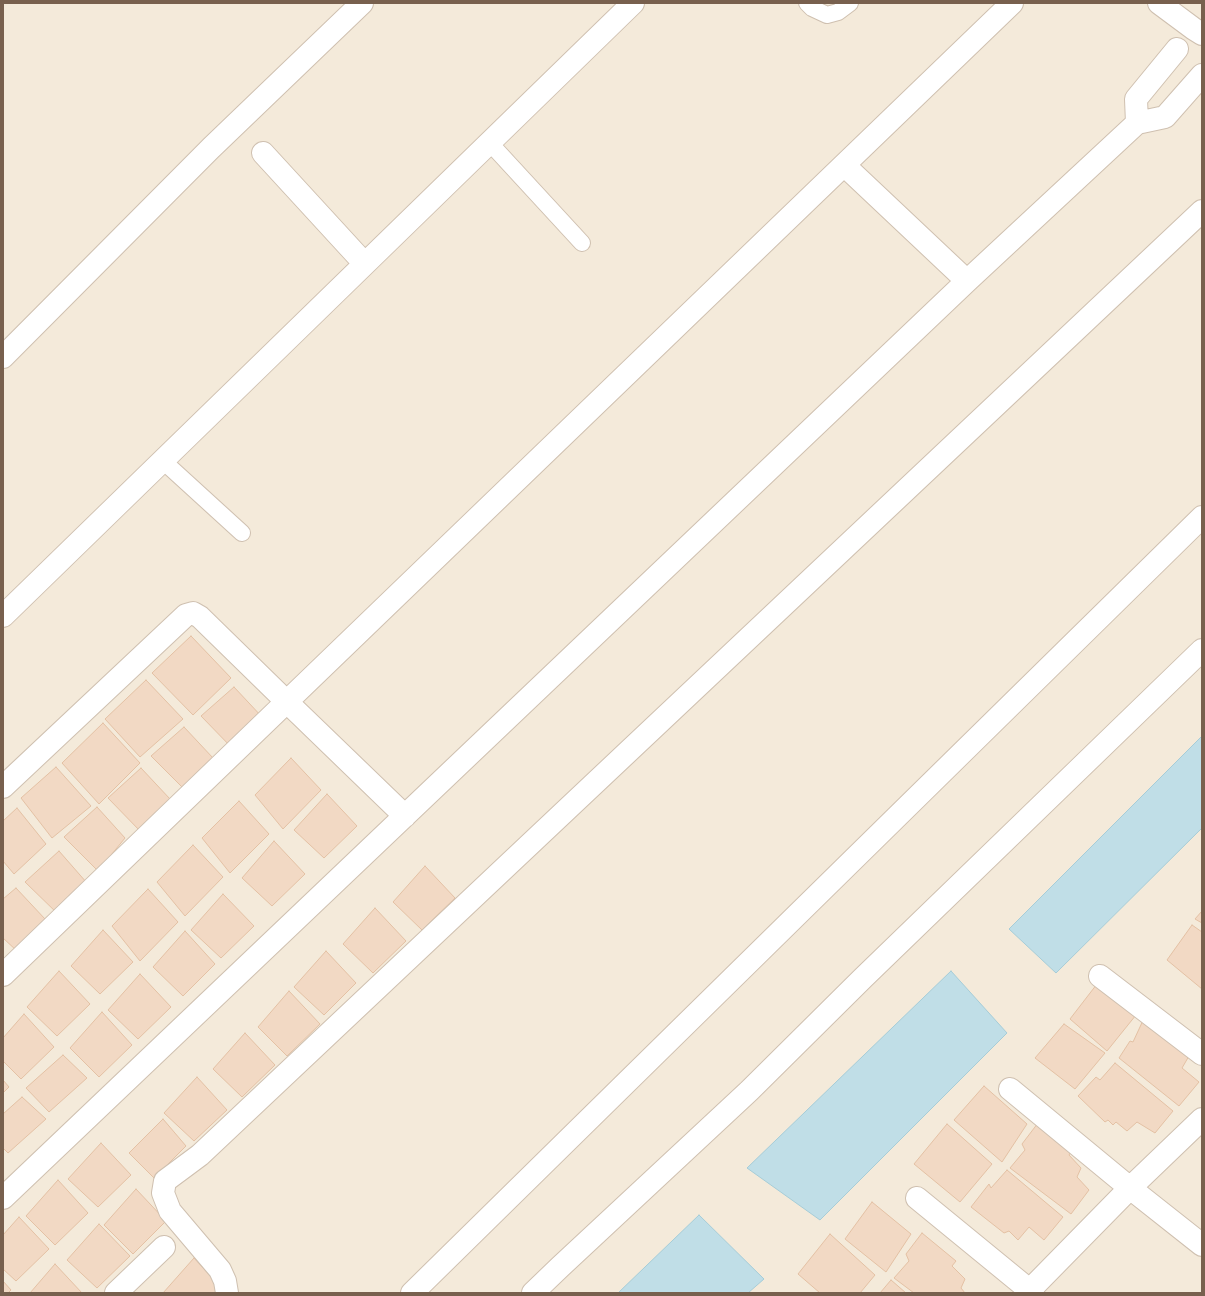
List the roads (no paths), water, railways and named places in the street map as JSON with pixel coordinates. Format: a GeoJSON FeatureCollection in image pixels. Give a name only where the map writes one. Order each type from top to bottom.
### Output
{"type":"FeatureCollection","features":[{"type":"Feature","properties":{"kind":"street"},"geometry":{"type":"LineString","coordinates":[[3,358],[206,153],[362,3]]}},
{"type":"Feature","properties":{"kind":"street"},"geometry":{"type":"LineString","coordinates":[[3,616],[364,263],[633,3]]}},
{"type":"Feature","properties":{"kind":"street"},"geometry":{"type":"LineString","coordinates":[[3,976],[1012,3]]}},
{"type":"Feature","properties":{"kind":"street"},"geometry":{"type":"LineString","coordinates":[[1137,124],[1136,99],[1189,38],[1159,3]]}},
{"type":"Feature","properties":{"kind":"street"},"geometry":{"type":"LineString","coordinates":[[3,1198],[967,281],[1137,124],[1165,117],[1202,75]]}},
{"type":"Feature","properties":{"kind":"street"},"geometry":{"type":"LineString","coordinates":[[263,153],[364,263]]}},
{"type":"Feature","properties":{"kind":"street"},"geometry":{"type":"LineString","coordinates":[[844,165],[967,281]]}},
{"type":"Feature","properties":{"kind":"street"},"geometry":{"type":"LineString","coordinates":[[227,1293],[225,1281],[220,1270],[170,1212],[163,1192],[165,1181],[206,1150],[1202,211]]}},
{"type":"Feature","properties":{"kind":"street"},"geometry":{"type":"LineString","coordinates":[[412,1293],[1202,517]]}},
{"type":"Feature","properties":{"kind":"street"},"geometry":{"type":"LineString","coordinates":[[3,787],[186,615],[193,614],[200,617],[405,816]]}},
{"type":"Feature","properties":{"kind":"street"},"geometry":{"type":"LineString","coordinates":[[533,1293],[560,1266],[749,1091],[863,978],[1202,650]]}},
{"type":"Feature","properties":{"kind":"street"},"geometry":{"type":"LineString","coordinates":[[1100,976],[1202,1054]]}},
{"type":"Feature","properties":{"kind":"street"},"geometry":{"type":"LineString","coordinates":[[1010,1089],[1202,1245]]}},
{"type":"Feature","properties":{"kind":"street"},"geometry":{"type":"LineString","coordinates":[[917,1198],[1030,1292],[1130,1188],[1202,1119]]}},
{"type":"Feature","properties":{"kind":"street"},"geometry":{"type":"LineString","coordinates":[[116,1293],[164,1247]]}},
{"type":"Feature","properties":{"kind":"lane"},"geometry":{"type":"LineString","coordinates":[[807,3],[812,8],[827,15],[838,12],[850,3]]}},
{"type":"Feature","properties":{"kind":"lane"},"geometry":{"type":"LineString","coordinates":[[489,142],[582,243]]}},
{"type":"Feature","properties":{"kind":"lane"},"geometry":{"type":"LineString","coordinates":[[162,460],[242,534]]}},
{"type":"Feature","properties":{"kind":"water"},"geometry":{"type":"Polygon","coordinates":[[[1202,736],[1202,828],[1056,973],[1009,929],[1202,736]]]}},
{"type":"Feature","properties":{"kind":"water"},"geometry":{"type":"Polygon","coordinates":[[[951,971],[1007,1033],[820,1220],[747,1168],[951,971]]]}},
{"type":"Feature","properties":{"kind":"water"},"geometry":{"type":"Polygon","coordinates":[[[699,1215],[764,1279],[748,1293],[618,1293],[699,1215]]]}}]}
